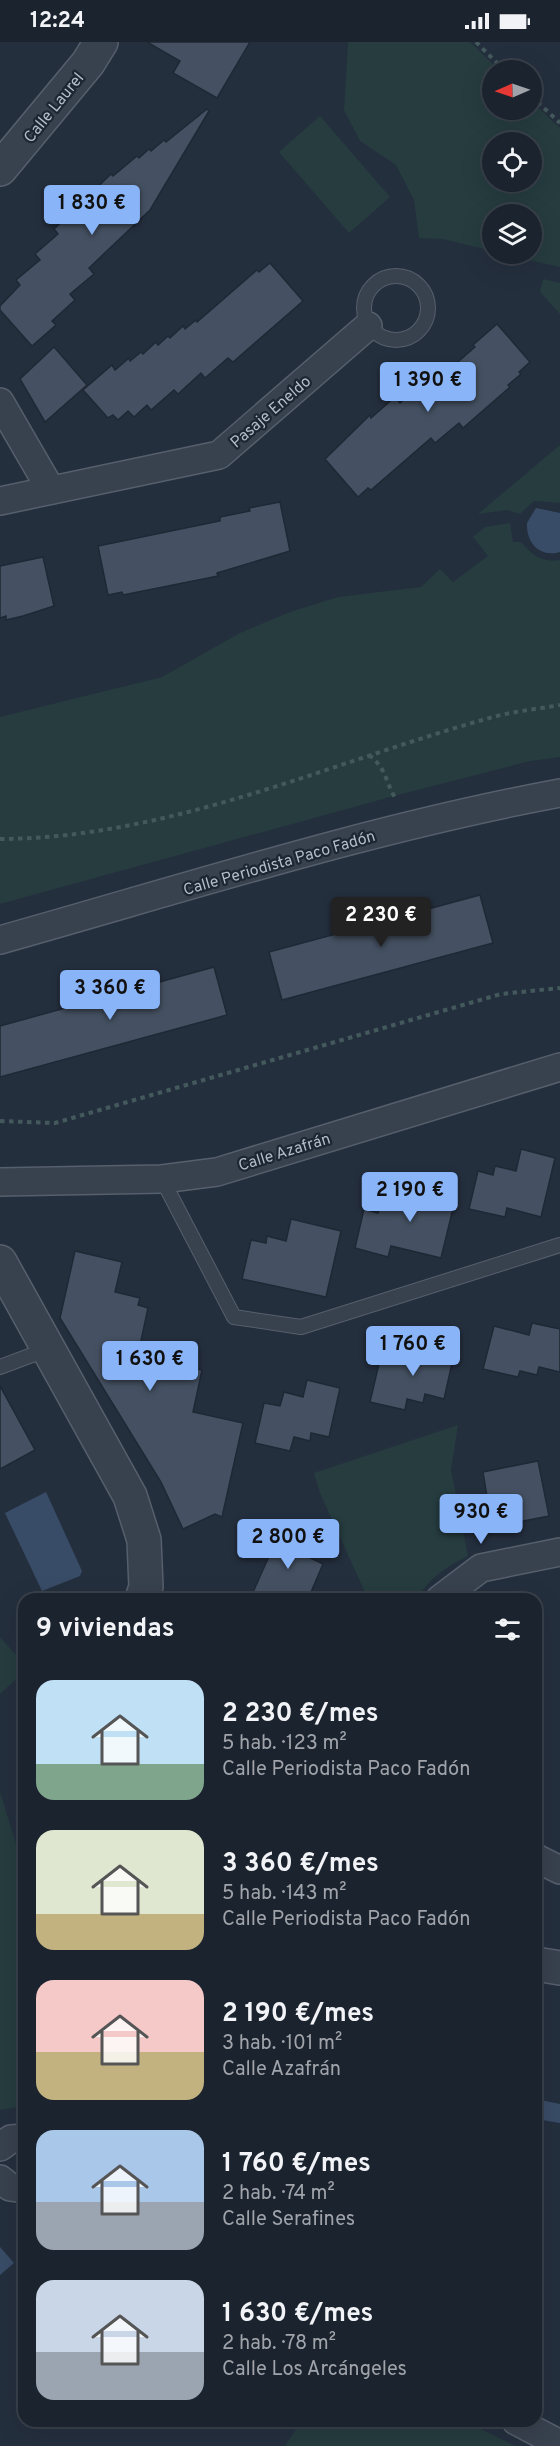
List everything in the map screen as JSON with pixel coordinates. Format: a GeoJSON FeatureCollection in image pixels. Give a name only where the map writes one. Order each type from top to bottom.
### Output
{"type":"FeatureCollection","features":[{"type":"Feature","properties":{"kind":"street","name":"Calle Laurel"},"geometry":{"type":"LineString","coordinates":[[0,169],[88,63],[101,42]]}},
{"type":"Feature","properties":{"kind":"street","name":"Pasaje Eneldo"},"geometry":{"type":"LineString","coordinates":[[0,501],[219,455],[369,326]]}},
{"type":"Feature","properties":{"kind":"street"},"geometry":{"type":"LineString","coordinates":[[0,402],[51,490]]}},
{"type":"Feature","properties":{"kind":"street","name":"Calle Periodista Paco Fadón"},"geometry":{"type":"LineString","coordinates":[[0,940],[407,826],[489,806],[560,794]]}},
{"type":"Feature","properties":{"kind":"street","name":"Calle Azafrán"},"geometry":{"type":"LineString","coordinates":[[0,1182],[162,1179],[217,1172],[560,1067]]}},
{"type":"Feature","properties":{"kind":"street"},"geometry":{"type":"LineString","coordinates":[[0,1262],[130,1497],[144,1540],[146,1587],[144,1593]]}},
{"type":"Feature","properties":{"kind":"street"},"geometry":{"type":"LineString","coordinates":[[448,1593],[481,1568],[560,1552]]}},
{"type":"Feature","properties":{"kind":"street"},"geometry":{"type":"LineString","coordinates":[[542,1861],[560,1870]]}},
{"type":"Feature","properties":{"kind":"street"},"geometry":{"type":"LineString","coordinates":[[542,1965],[560,1968]]}},
{"type":"Feature","properties":{"kind":"street"},"geometry":{"type":"LineString","coordinates":[[0,2147],[11,2139],[18,2138]]}},
{"type":"Feature","properties":{"kind":"street"},"geometry":{"type":"LineString","coordinates":[[0,2179],[10,2187],[18,2188]]}},
{"type":"Feature","properties":{"kind":"street"},"geometry":{"type":"LineString","coordinates":[[527,2427],[560,2444]]}},
{"type":"Feature","properties":{"kind":"lane"},"geometry":{"type":"LineString","coordinates":[[392,276],[404,277],[415,282],[423,291],[428,312],[417,332],[405,339],[391,340],[379,336],[369,326],[363,312],[365,298],[371,287],[381,279],[392,276]]}},
{"type":"Feature","properties":{"kind":"lane"},"geometry":{"type":"LineString","coordinates":[[162,1179],[234,1317],[301,1328],[560,1245]]}},
{"type":"Feature","properties":{"kind":"lane"},"geometry":{"type":"LineString","coordinates":[[0,1367],[48,1349]]}},
{"type":"Feature","properties":{"kind":"path"},"geometry":{"type":"LineString","coordinates":[[476,42],[494,60]]}},
{"type":"Feature","properties":{"kind":"path"},"geometry":{"type":"LineString","coordinates":[[542,106],[560,123]]}},
{"type":"Feature","properties":{"kind":"path"},"geometry":{"type":"LineString","coordinates":[[0,839],[65,836],[215,807],[369,755],[495,717],[560,705]]}},
{"type":"Feature","properties":{"kind":"path"},"geometry":{"type":"LineString","coordinates":[[369,755],[383,766],[387,785],[407,826]]}},
{"type":"Feature","properties":{"kind":"path"},"geometry":{"type":"LineString","coordinates":[[0,1121],[56,1123],[501,994],[560,988]]}},
{"type":"Feature","properties":{"kind":"green space"},"geometry":{"type":"Polygon","coordinates":[[[348,42],[470,42],[489,60],[482,60],[482,120],[542,120],[542,111],[560,128],[560,267],[542,263],[542,204],[482,204],[482,249],[443,239],[419,238],[414,200],[396,165],[360,141],[344,110],[348,42]]]}},
{"type":"Feature","properties":{"kind":"green space"},"geometry":{"type":"Polygon","coordinates":[[[320,116],[390,197],[349,233],[279,152],[320,116]]]}},
{"type":"Feature","properties":{"kind":"green space"},"geometry":{"type":"Polygon","coordinates":[[[543,279],[560,283],[560,314],[540,292],[543,279]]]}},
{"type":"Feature","properties":{"kind":"green space"},"geometry":{"type":"Polygon","coordinates":[[[560,445],[560,503],[534,501],[520,514],[507,510],[478,514],[560,445]]]}},
{"type":"Feature","properties":{"kind":"green space"},"geometry":{"type":"Polygon","coordinates":[[[510,523],[513,542],[521,542],[529,551],[543,559],[560,560],[560,757],[530,761],[394,796],[0,904],[0,717],[162,677],[240,633],[290,612],[338,597],[421,587],[440,569],[453,582],[488,556],[473,537],[485,527],[510,523]]]}},
{"type":"Feature","properties":{"kind":"green space"},"geometry":{"type":"Polygon","coordinates":[[[458,1425],[451,1470],[468,1556],[439,1573],[421,1593],[365,1593],[320,1493],[314,1473],[458,1425]]]}},
{"type":"Feature","properties":{"kind":"green space"},"geometry":{"type":"Polygon","coordinates":[[[0,1637],[18,1657],[18,1678],[0,1694],[0,1637]]]}},
{"type":"Feature","properties":{"kind":"green space"},"geometry":{"type":"Polygon","coordinates":[[[0,1792],[18,1850],[18,2107],[0,2110],[0,1792]]]}},
{"type":"Feature","properties":{"kind":"green space"},"geometry":{"type":"Polygon","coordinates":[[[297,2427],[477,2427],[515,2446],[285,2446],[297,2427]]]}},
{"type":"Feature","properties":{"kind":"water"},"geometry":{"type":"Polygon","coordinates":[[[536,508],[560,513],[560,552],[546,553],[531,542],[527,523],[536,508]]]}},
{"type":"Feature","properties":{"kind":"water"},"geometry":{"type":"Polygon","coordinates":[[[46,1492],[82,1571],[80,1576],[42,1591],[5,1513],[46,1492]]]}},
{"type":"Feature","properties":{"kind":"water"},"geometry":{"type":"Polygon","coordinates":[[[542,2100],[560,2104],[560,2123],[542,2120],[542,2100]]]}},
{"type":"Feature","properties":{"kind":"water"},"geometry":{"type":"Polygon","coordinates":[[[0,2247],[14,2263],[0,2275],[0,2247]]]}},
{"type":"Feature","properties":{"kind":"building"},"geometry":{"type":"Polygon","coordinates":[[[147,42],[250,42],[217,98],[173,73],[180,61],[147,42]]]}},
{"type":"Feature","properties":{"kind":"building"},"geometry":{"type":"Polygon","coordinates":[[[207,109],[209,111],[150,210],[89,268],[94,274],[70,294],[75,300],[52,321],[56,325],[32,346],[0,310],[0,306],[20,285],[16,280],[40,260],[35,254],[58,234],[54,229],[111,174],[113,176],[137,156],[139,158],[149,149],[151,151],[164,140],[166,142],[207,109]]]}},
{"type":"Feature","properties":{"kind":"building"},"geometry":{"type":"Polygon","coordinates":[[[270,263],[303,301],[233,362],[228,358],[205,378],[201,373],[178,394],[174,390],[151,410],[147,405],[134,417],[128,411],[118,420],[113,415],[108,418],[83,390],[112,365],[115,370],[129,358],[130,361],[141,352],[143,354],[156,342],[158,345],[168,336],[170,338],[183,326],[185,329],[196,320],[197,322],[257,270],[259,272],[270,263]]]}},
{"type":"Feature","properties":{"kind":"building"},"geometry":{"type":"Polygon","coordinates":[[[497,324],[530,362],[519,372],[521,374],[508,385],[510,387],[463,428],[459,423],[435,443],[431,438],[371,490],[368,488],[358,497],[325,459],[370,415],[371,418],[395,397],[400,403],[423,382],[428,388],[475,347],[473,345],[497,324]]]}},
{"type":"Feature","properties":{"kind":"building"},"geometry":{"type":"Polygon","coordinates":[[[54,347],[87,385],[45,422],[20,379],[54,347]]]}},
{"type":"Feature","properties":{"kind":"building"},"geometry":{"type":"Polygon","coordinates":[[[280,502],[290,551],[217,573],[218,576],[123,595],[122,592],[108,595],[98,546],[220,521],[220,517],[280,502]]]}},
{"type":"Feature","properties":{"kind":"building"},"geometry":{"type":"Polygon","coordinates":[[[43,557],[54,606],[6,620],[6,616],[0,618],[0,566],[43,557]]]}},
{"type":"Feature","properties":{"kind":"building"},"geometry":{"type":"Polygon","coordinates":[[[480,895],[493,943],[282,1000],[269,952],[480,895]]]}},
{"type":"Feature","properties":{"kind":"building"},"geometry":{"type":"Polygon","coordinates":[[[214,967],[227,1015],[0,1077],[0,1026],[214,967]]]}},
{"type":"Feature","properties":{"kind":"building"},"geometry":{"type":"Polygon","coordinates":[[[521,1149],[555,1158],[541,1217],[507,1208],[505,1217],[469,1209],[478,1171],[493,1175],[495,1166],[516,1171],[521,1149]]]}},
{"type":"Feature","properties":{"kind":"building"},"geometry":{"type":"Polygon","coordinates":[[[406,1183],[423,1188],[424,1184],[457,1192],[441,1258],[391,1246],[388,1257],[355,1248],[364,1209],[378,1213],[380,1205],[400,1209],[406,1183]]]}},
{"type":"Feature","properties":{"kind":"building"},"geometry":{"type":"Polygon","coordinates":[[[291,1219],[341,1231],[326,1297],[242,1279],[251,1240],[266,1243],[267,1236],[286,1241],[291,1219]]]}},
{"type":"Feature","properties":{"kind":"building"},"geometry":{"type":"Polygon","coordinates":[[[75,1251],[122,1262],[115,1292],[140,1298],[138,1305],[148,1308],[138,1355],[202,1370],[193,1412],[243,1423],[222,1517],[215,1514],[183,1529],[161,1482],[60,1318],[75,1251]]]}},
{"type":"Feature","properties":{"kind":"building"},"geometry":{"type":"Polygon","coordinates":[[[532,1323],[560,1329],[560,1372],[539,1367],[537,1375],[520,1371],[518,1377],[483,1369],[494,1326],[529,1335],[532,1323]]]}},
{"type":"Feature","properties":{"kind":"building"},"geometry":{"type":"Polygon","coordinates":[[[420,1341],[455,1350],[444,1399],[425,1394],[423,1403],[407,1399],[405,1410],[370,1402],[381,1355],[415,1362],[420,1341]]]}},
{"type":"Feature","properties":{"kind":"building"},"geometry":{"type":"Polygon","coordinates":[[[307,1380],[340,1388],[329,1437],[311,1433],[310,1441],[294,1437],[290,1451],[255,1443],[264,1403],[280,1406],[284,1392],[303,1397],[307,1380]]]}},
{"type":"Feature","properties":{"kind":"building"},"geometry":{"type":"Polygon","coordinates":[[[0,1386],[35,1450],[0,1469],[0,1386]]]}},
{"type":"Feature","properties":{"kind":"building"},"geometry":{"type":"Polygon","coordinates":[[[538,1461],[549,1516],[492,1527],[483,1472],[538,1461]]]}},
{"type":"Feature","properties":{"kind":"building"},"geometry":{"type":"Polygon","coordinates":[[[282,1527],[309,1539],[302,1554],[323,1564],[311,1593],[253,1593],[282,1527]]]}}]}
